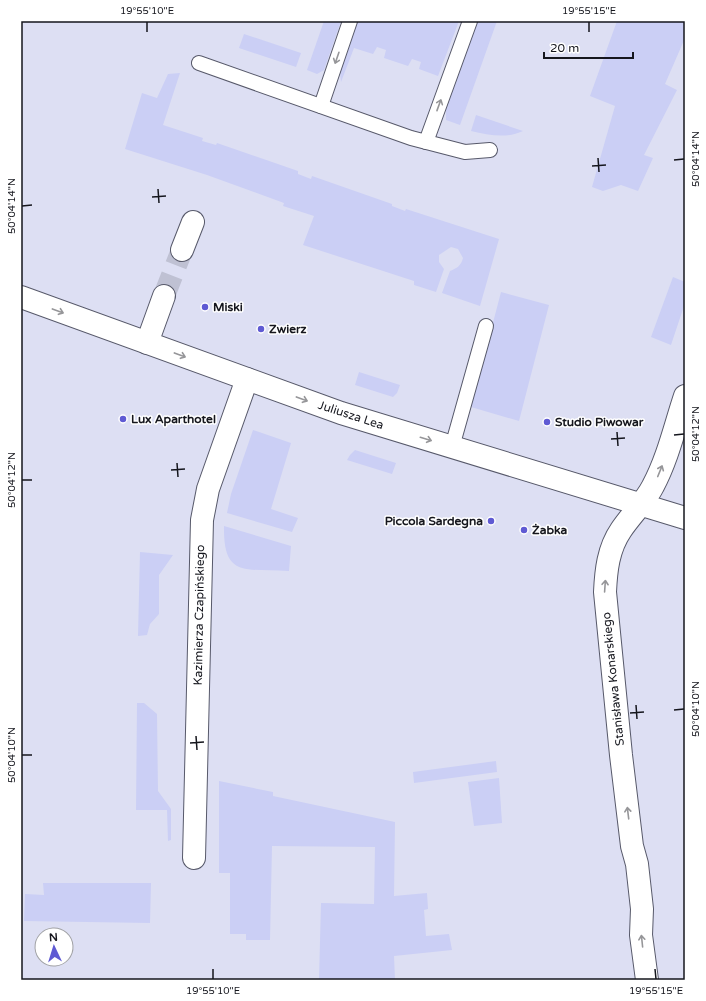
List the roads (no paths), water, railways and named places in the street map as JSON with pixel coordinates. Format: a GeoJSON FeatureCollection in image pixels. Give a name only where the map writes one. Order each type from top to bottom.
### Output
{"type":"FeatureCollection","features":[{"type":"Feature","properties":{"kind":"street"},"geometry":{"type":"LineString","coordinates":[[182,250],[193,222]]}},
{"type":"Feature","properties":{"kind":"street"},"geometry":{"type":"LineString","coordinates":[[146,343],[164,296]]}},
{"type":"Feature","properties":{"kind":"street","name":"Juliusza Lea"},"geometry":{"type":"LineString","coordinates":[[21,297],[341,413],[685,518]]}},
{"type":"Feature","properties":{"kind":"street","name":"Kazimierza Czapińskiego"},"geometry":{"type":"LineString","coordinates":[[194,858],[202,520],[208,489],[247,379]]}},
{"type":"Feature","properties":{"kind":"street","name":"Stanisława Konarskiego"},"geometry":{"type":"LineString","coordinates":[[646,980],[641,935],[642,909],[637,864],[632,846],[621,755],[605,592],[607,568],[611,548],[620,532],[653,487],[660,471],[685,396]]}},
{"type":"Feature","properties":{"kind":"lane"},"geometry":{"type":"LineString","coordinates":[[321,106],[350,21]]}},
{"type":"Feature","properties":{"kind":"lane"},"geometry":{"type":"LineString","coordinates":[[426,142],[470,21]]}},
{"type":"Feature","properties":{"kind":"lane"},"geometry":{"type":"LineString","coordinates":[[199,63],[426,142],[465,152],[490,150]]}},
{"type":"Feature","properties":{"kind":"lane"},"geometry":{"type":"LineString","coordinates":[[452,447],[486,326]]}},
{"type":"Feature","properties":{"kind":"tunnel"},"geometry":{"type":"LineString","coordinates":[[164,296],[182,250]]}},
{"type":"Feature","properties":{"kind":"place","name":"Miski"},"geometry":{"type":"Point","coordinates":[205,307]}},
{"type":"Feature","properties":{"kind":"place","name":"Zwierz"},"geometry":{"type":"Point","coordinates":[261,329]}},
{"type":"Feature","properties":{"kind":"place","name":"Lux Aparthotel"},"geometry":{"type":"Point","coordinates":[123,419]}},
{"type":"Feature","properties":{"kind":"place","name":"Studio Piwowar"},"geometry":{"type":"Point","coordinates":[547,422]}},
{"type":"Feature","properties":{"kind":"place","name":"Piccola Sardegna"},"geometry":{"type":"Point","coordinates":[491,521]}},
{"type":"Feature","properties":{"kind":"place","name":"Żabka"},"geometry":{"type":"Point","coordinates":[524,530]}}]}
